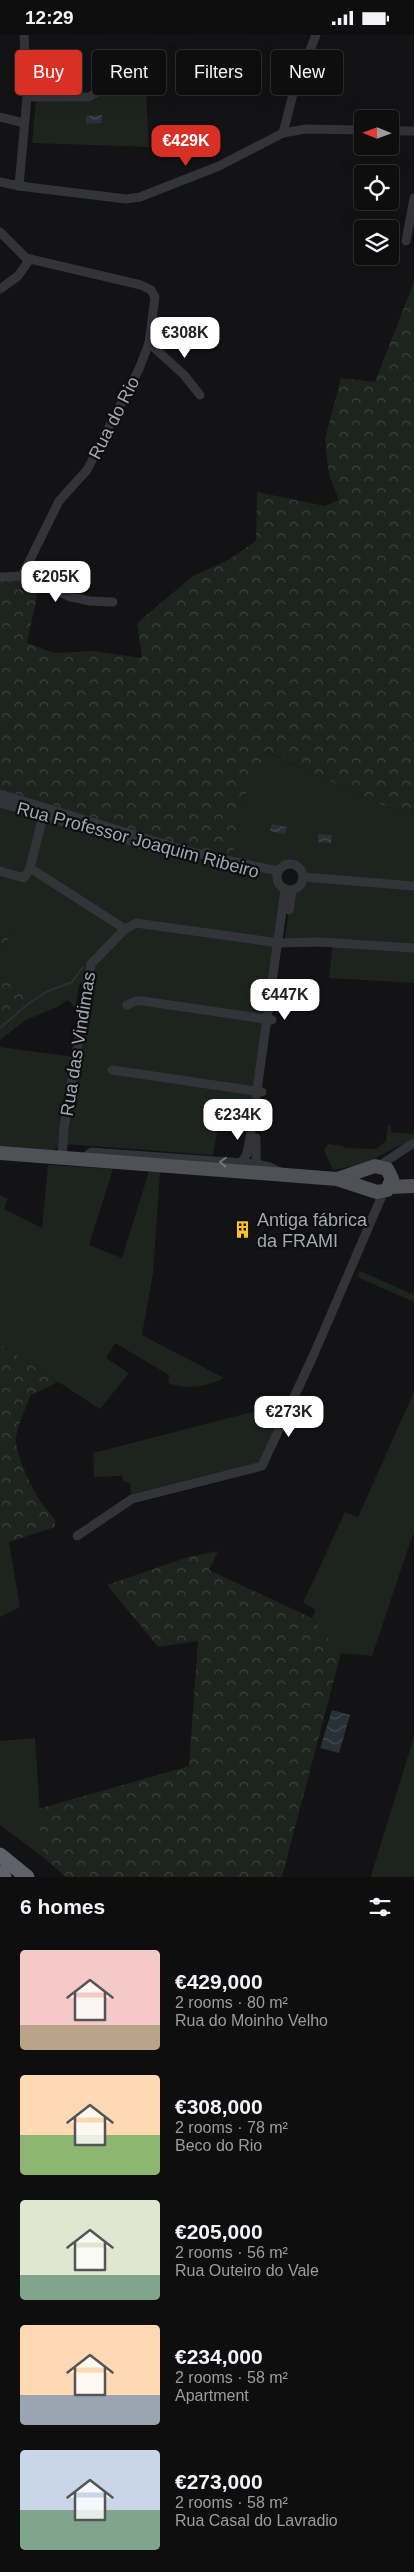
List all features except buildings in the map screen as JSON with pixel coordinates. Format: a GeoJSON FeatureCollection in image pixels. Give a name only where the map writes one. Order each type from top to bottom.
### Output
{"type":"FeatureCollection","features":[{"type":"Feature","properties":{"kind":"highway"},"geometry":{"type":"LineString","coordinates":[[0,1855],[28,1877]]}},
{"type":"Feature","properties":{"kind":"highway"},"geometry":{"type":"LineString","coordinates":[[0,1873],[4,1877]]}},
{"type":"Feature","properties":{"kind":"main road"},"geometry":{"type":"LineString","coordinates":[[0,1153],[287,1176],[381,1180],[414,1185]]}},
{"type":"Feature","properties":{"kind":"main road"},"geometry":{"type":"LineString","coordinates":[[337,1179],[381,1180]]}},
{"type":"Feature","properties":{"kind":"street"},"geometry":{"type":"LineString","coordinates":[[19,186],[27,97],[24,35]]}},
{"type":"Feature","properties":{"kind":"street"},"geometry":{"type":"LineString","coordinates":[[283,133],[294,90],[316,35]]}},
{"type":"Feature","properties":{"kind":"street"},"geometry":{"type":"LineString","coordinates":[[27,97],[89,97],[92,95]]}},
{"type":"Feature","properties":{"kind":"street"},"geometry":{"type":"LineString","coordinates":[[0,117],[24,123]]}},
{"type":"Feature","properties":{"kind":"street"},"geometry":{"type":"LineString","coordinates":[[0,182],[126,199],[140,197],[219,166],[283,133],[306,129],[354,130]]}},
{"type":"Feature","properties":{"kind":"street"},"geometry":{"type":"LineString","coordinates":[[399,131],[414,131]]}},
{"type":"Feature","properties":{"kind":"street"},"geometry":{"type":"LineString","coordinates":[[406,241],[414,198]]}},
{"type":"Feature","properties":{"kind":"street","name":"Rua do Rio"},"geometry":{"type":"LineString","coordinates":[[0,232],[30,259],[141,285],[152,290],[155,297],[149,343],[139,369],[87,470],[59,501],[22,577]]}},
{"type":"Feature","properties":{"kind":"street"},"geometry":{"type":"LineString","coordinates":[[0,289],[18,276],[30,259]]}},
{"type":"Feature","properties":{"kind":"street"},"geometry":{"type":"LineString","coordinates":[[149,343],[184,375],[200,395]]}},
{"type":"Feature","properties":{"kind":"street"},"geometry":{"type":"LineString","coordinates":[[0,577],[22,577],[71,597],[90,601],[113,601]]}},
{"type":"Feature","properties":{"kind":"street","name":"Rua Professor Joaquim Ribeiro"},"geometry":{"type":"LineString","coordinates":[[0,794],[184,851],[277,874]]}},
{"type":"Feature","properties":{"kind":"street","name":"Rua Professor Joaquim Ribeiro"},"geometry":{"type":"LineString","coordinates":[[0,803],[164,851],[277,874]]}},
{"type":"Feature","properties":{"kind":"street"},"geometry":{"type":"LineString","coordinates":[[0,871],[24,878],[30,868],[44,816]]}},
{"type":"Feature","properties":{"kind":"street"},"geometry":{"type":"LineString","coordinates":[[294,864],[301,869],[304,877],[300,886],[288,890],[278,883],[277,874],[285,865],[294,864]]}},
{"type":"Feature","properties":{"kind":"street"},"geometry":{"type":"LineString","coordinates":[[30,868],[125,929],[136,923],[281,943],[319,942],[414,948]]}},
{"type":"Feature","properties":{"kind":"street"},"geometry":{"type":"LineString","coordinates":[[304,877],[414,885]]}},
{"type":"Feature","properties":{"kind":"street"},"geometry":{"type":"LineString","coordinates":[[256,1164],[254,1149],[260,1092],[288,890]]}},
{"type":"Feature","properties":{"kind":"street","name":"Rua das Vindimas"},"geometry":{"type":"LineString","coordinates":[[62,1158],[91,964],[125,929]]}},
{"type":"Feature","properties":{"kind":"street"},"geometry":{"type":"LineString","coordinates":[[127,1005],[136,1001],[270,1020]]}},
{"type":"Feature","properties":{"kind":"street"},"geometry":{"type":"LineString","coordinates":[[112,1070],[260,1092]]}},
{"type":"Feature","properties":{"kind":"street"},"geometry":{"type":"LineString","coordinates":[[241,1163],[248,1155],[260,1092]]}},
{"type":"Feature","properties":{"kind":"street"},"geometry":{"type":"LineString","coordinates":[[77,1536],[132,1499],[262,1466],[314,1354],[375,1208],[381,1180],[394,1156],[412,1144]]}},
{"type":"Feature","properties":{"kind":"street"},"geometry":{"type":"LineString","coordinates":[[82,1160],[90,1152],[256,1164],[270,1167],[287,1176]]}},
{"type":"Feature","properties":{"kind":"green space"},"geometry":{"type":"Polygon","coordinates":[[[92,94],[146,95],[149,147],[32,143],[36,101],[92,94]]]}},
{"type":"Feature","properties":{"kind":"green space"},"geometry":{"type":"Polygon","coordinates":[[[414,282],[414,815],[376,803],[268,752],[243,799],[232,862],[0,791],[0,577],[37,583],[37,596],[27,643],[54,653],[93,651],[142,658],[137,623],[193,576],[228,560],[256,541],[257,492],[325,506],[339,500],[329,475],[325,439],[341,378],[375,382],[414,282]]]}},
{"type":"Feature","properties":{"kind":"green space"},"geometry":{"type":"Polygon","coordinates":[[[267,752],[376,803],[414,815],[414,983],[329,978],[333,943],[284,943],[292,890],[300,886],[304,877],[300,867],[287,865],[282,867],[277,875],[277,880],[285,889],[252,1126],[219,1121],[213,1155],[63,1144],[52,1151],[0,1147],[0,1047],[75,1057],[87,979],[80,983],[75,1007],[68,1000],[57,1007],[26,1020],[0,1040],[0,1017],[29,994],[0,977],[0,952],[14,929],[0,922],[0,808],[27,816],[52,818],[165,851],[231,867],[243,799],[267,752]]]}},
{"type":"Feature","properties":{"kind":"green space"},"geometry":{"type":"Polygon","coordinates":[[[0,922],[14,929],[0,952],[0,922]]]}},
{"type":"Feature","properties":{"kind":"green space"},"geometry":{"type":"Polygon","coordinates":[[[0,977],[30,994],[0,1017],[0,977]]]}},
{"type":"Feature","properties":{"kind":"green space"},"geometry":{"type":"Polygon","coordinates":[[[388,1125],[391,1125],[391,1132],[414,1134],[414,1142],[401,1145],[364,1164],[333,1170],[324,1150],[328,1144],[344,1146],[345,1148],[376,1149],[386,1141],[388,1125]]]}},
{"type":"Feature","properties":{"kind":"green space"},"geometry":{"type":"Polygon","coordinates":[[[48,1165],[113,1169],[89,1245],[122,1258],[149,1171],[160,1172],[153,1274],[142,1335],[224,1378],[196,1387],[168,1383],[169,1375],[115,1343],[106,1358],[129,1373],[100,1409],[0,1344],[0,1195],[8,1199],[4,1209],[42,1228],[48,1165]]]}},
{"type":"Feature","properties":{"kind":"green space"},"geometry":{"type":"Polygon","coordinates":[[[360,1271],[414,1295],[414,1302],[357,1277],[360,1271]]]}},
{"type":"Feature","properties":{"kind":"green space"},"geometry":{"type":"Polygon","coordinates":[[[0,1344],[58,1382],[31,1395],[21,1419],[16,1438],[18,1452],[25,1473],[36,1494],[55,1519],[55,1527],[0,1545],[0,1344]]]}},
{"type":"Feature","properties":{"kind":"green space"},"geometry":{"type":"Polygon","coordinates":[[[294,1386],[297,1392],[262,1466],[132,1499],[130,1483],[123,1481],[122,1476],[94,1477],[93,1453],[287,1403],[294,1386]]]}},
{"type":"Feature","properties":{"kind":"green space"},"geometry":{"type":"Polygon","coordinates":[[[414,1392],[414,1531],[372,1656],[341,1653],[312,1618],[316,1610],[303,1603],[345,1512],[358,1517],[414,1392]]]}},
{"type":"Feature","properties":{"kind":"green space"},"geometry":{"type":"Polygon","coordinates":[[[9,1542],[20,1607],[0,1617],[0,1545],[9,1542]]]}},
{"type":"Feature","properties":{"kind":"green space"},"geometry":{"type":"Polygon","coordinates":[[[218,1551],[209,1570],[312,1618],[341,1653],[282,1877],[66,1877],[43,1857],[38,1809],[189,1766],[198,1641],[158,1647],[107,1585],[188,1557],[218,1551]]]}},
{"type":"Feature","properties":{"kind":"green space"},"geometry":{"type":"Polygon","coordinates":[[[414,1737],[414,1877],[371,1877],[373,1869],[414,1737]]]}},
{"type":"Feature","properties":{"kind":"green space"},"geometry":{"type":"Polygon","coordinates":[[[35,1738],[43,1857],[0,1825],[0,1741],[35,1738]]]}},
{"type":"Feature","properties":{"kind":"water"},"geometry":{"type":"Polygon","coordinates":[[[102,115],[102,123],[86,124],[86,116],[102,115]]]}},
{"type":"Feature","properties":{"kind":"water"},"geometry":{"type":"Polygon","coordinates":[[[272,824],[287,827],[285,834],[270,831],[272,824]]]}},
{"type":"Feature","properties":{"kind":"water"},"geometry":{"type":"Polygon","coordinates":[[[318,834],[332,835],[331,843],[318,842],[318,834]]]}},
{"type":"Feature","properties":{"kind":"water"},"geometry":{"type":"Polygon","coordinates":[[[332,1710],[350,1715],[339,1753],[320,1748],[332,1710]]]}},
{"type":"Feature","properties":{"kind":"waterway"},"geometry":{"type":"LineString","coordinates":[[0,1028],[28,1004],[46,992],[72,982],[83,967]]}},
{"type":"Feature","properties":{"kind":"place","name":"Antiga fábrica da FRAMI"},"geometry":{"type":"Point","coordinates":[243,1230]}}]}
